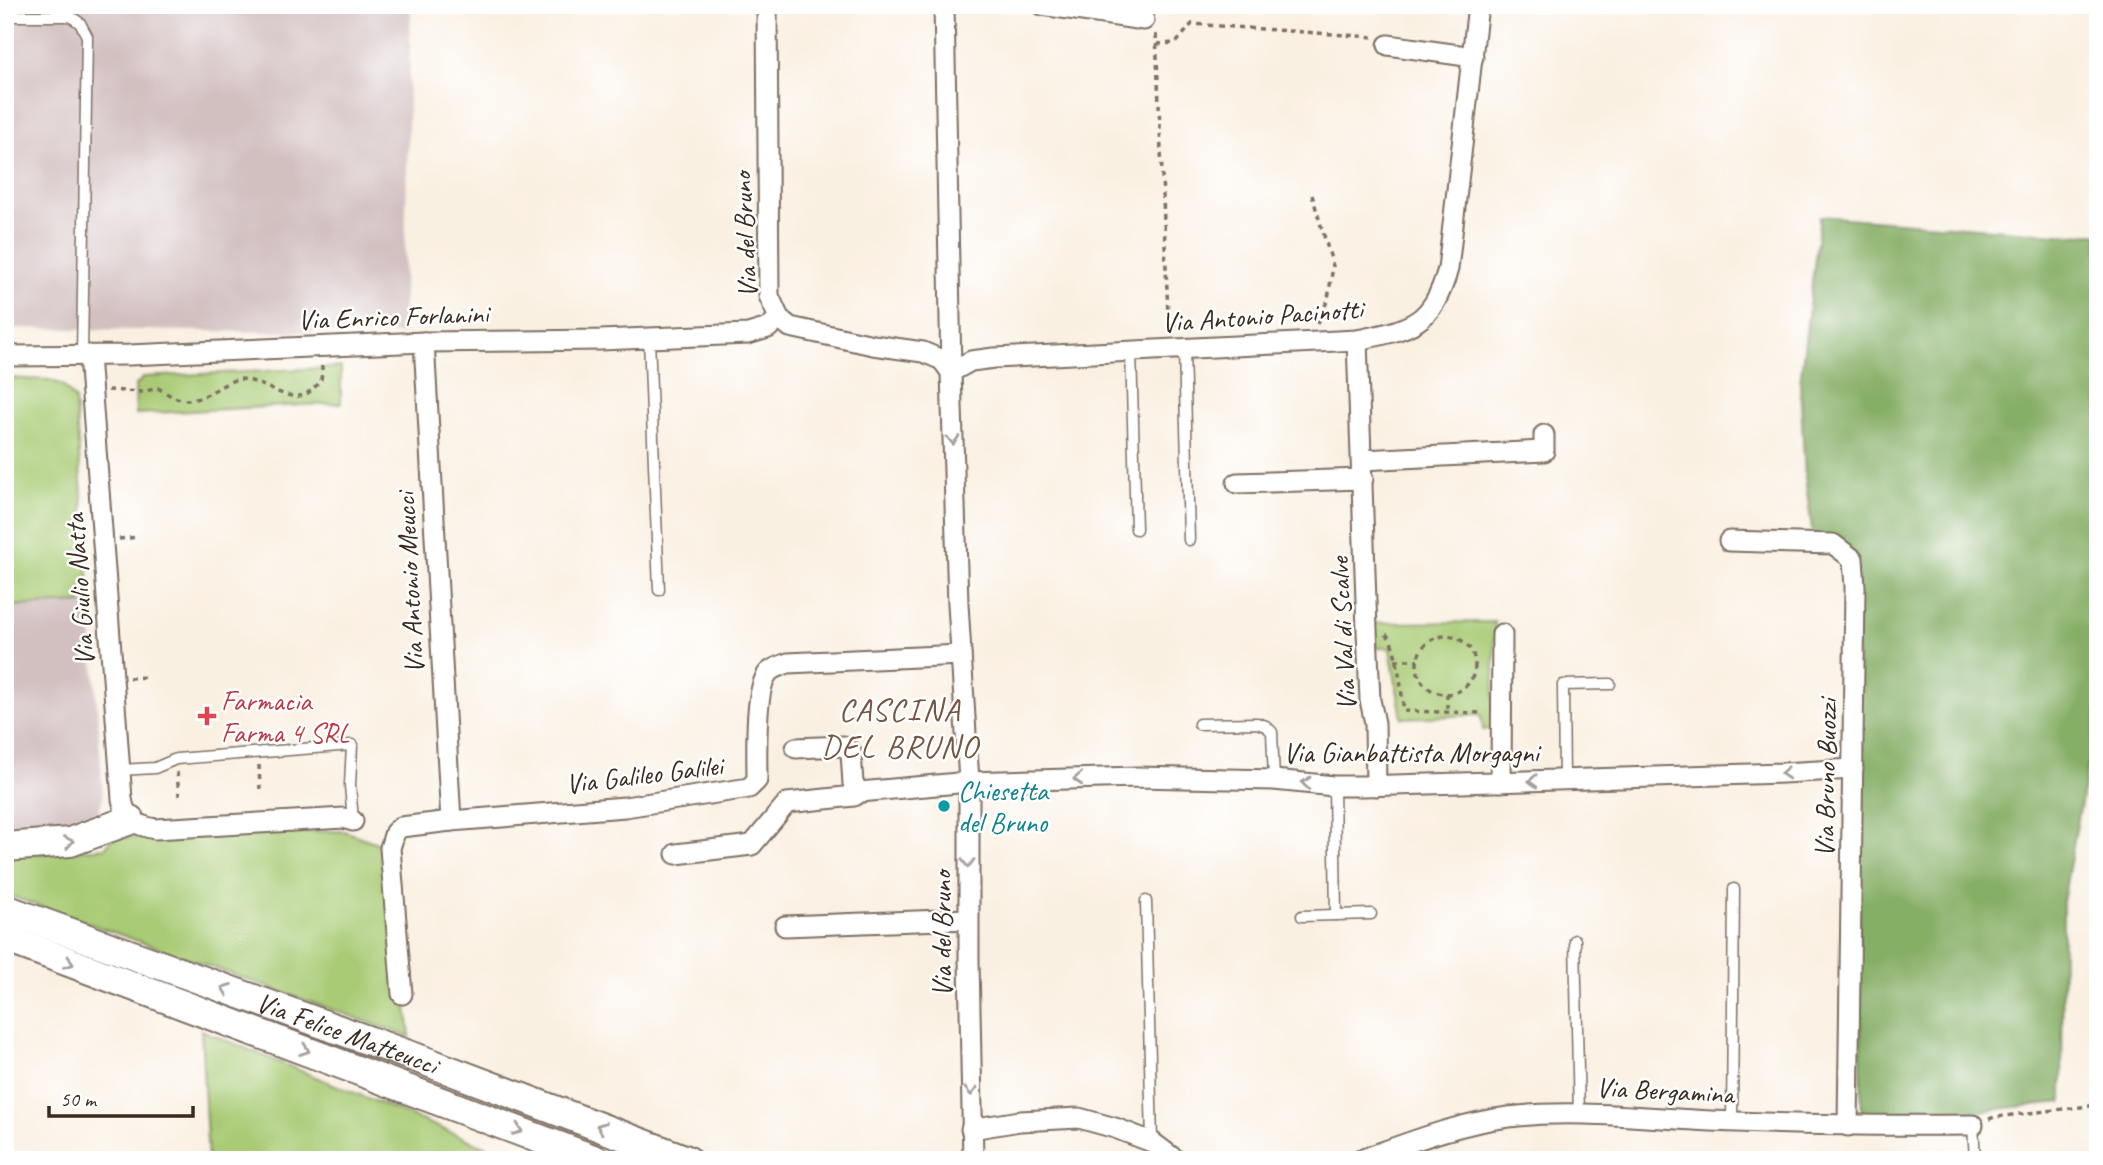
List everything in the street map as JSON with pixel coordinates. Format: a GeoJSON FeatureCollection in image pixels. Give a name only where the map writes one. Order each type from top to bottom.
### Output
{"type":"FeatureCollection","features":[{"type":"Feature","properties":{"kind":"main road"},"geometry":{"type":"LineString","coordinates":[[5,847],[70,842],[130,820]]}},
{"type":"Feature","properties":{"kind":"main road","name":"Via Felice Matteucci"},"geometry":{"type":"LineString","coordinates":[[5,909],[417,1058],[687,1160]]}},
{"type":"Feature","properties":{"kind":"main road","name":"Via Felice Matteucci"},"geometry":{"type":"LineString","coordinates":[[5,938],[596,1160]]}},
{"type":"Feature","properties":{"kind":"street","name":"Via del Bruno"},"geometry":{"type":"LineString","coordinates":[[767,5],[769,296],[779,318],[790,327],[873,345],[923,352],[942,360],[951,372]]}},
{"type":"Feature","properties":{"kind":"street","name":"Via del Bruno"},"geometry":{"type":"LineString","coordinates":[[944,5],[951,372],[968,782],[973,1160]]}},
{"type":"Feature","properties":{"kind":"street"},"geometry":{"type":"LineString","coordinates":[[1042,5],[1144,20]]}},
{"type":"Feature","properties":{"kind":"street","name":"Via Antonio Pacinotti"},"geometry":{"type":"LineString","coordinates":[[951,372],[971,362],[994,358],[1357,340],[1411,326],[1430,310],[1441,294],[1448,269],[1478,5]]}},
{"type":"Feature","properties":{"kind":"street"},"geometry":{"type":"LineString","coordinates":[[1388,45],[1473,57]]}},
{"type":"Feature","properties":{"kind":"street","name":"Via Enrico Forlanini"},"geometry":{"type":"LineString","coordinates":[[5,356],[85,356],[326,345],[748,334],[768,328],[779,318]]}},
{"type":"Feature","properties":{"kind":"street","name":"Via Val di Scalve"},"geometry":{"type":"LineString","coordinates":[[1357,340],[1367,630],[1370,699],[1375,723],[1376,786]]}},
{"type":"Feature","properties":{"kind":"street","name":"Via Antonio Meucci"},"geometry":{"type":"LineString","coordinates":[[424,342],[451,821]]}},
{"type":"Feature","properties":{"kind":"street","name":"Via Giulio Natta"},"geometry":{"type":"LineString","coordinates":[[85,356],[92,388],[120,770],[124,809],[130,820]]}},
{"type":"Feature","properties":{"kind":"street"},"geometry":{"type":"LineString","coordinates":[[1237,483],[1544,451],[1544,435]]}},
{"type":"Feature","properties":{"kind":"street","name":"Via Bruno Buozzi"},"geometry":{"type":"LineString","coordinates":[[1729,541],[1833,544],[1853,559],[1855,587],[1848,1126]]}},
{"type":"Feature","properties":{"kind":"street"},"geometry":{"type":"LineString","coordinates":[[1501,782],[1502,634]]}},
{"type":"Feature","properties":{"kind":"street","name":"Via Galileo Galilei"},"geometry":{"type":"LineString","coordinates":[[402,994],[391,841],[401,827],[625,807],[749,788],[757,780],[761,685],[769,671],[788,663],[961,655]]}},
{"type":"Feature","properties":{"kind":"street"},"geometry":{"type":"LineString","coordinates":[[796,748],[843,746],[851,752],[853,784],[860,792]]}},
{"type":"Feature","properties":{"kind":"street","name":"Via Gianbattista Morgagni"},"geometry":{"type":"LineString","coordinates":[[676,854],[752,845],[787,803],[854,796],[860,792],[968,782],[1137,777],[1274,780],[1334,786],[1376,786],[1853,769]]}},
{"type":"Feature","properties":{"kind":"street"},"geometry":{"type":"LineString","coordinates":[[130,820],[155,829],[344,818],[353,821]]}},
{"type":"Feature","properties":{"kind":"street"},"geometry":{"type":"LineString","coordinates":[[785,926],[968,919]]}},
{"type":"Feature","properties":{"kind":"street","name":"Via Bergamina"},"geometry":{"type":"LineString","coordinates":[[1360,1160],[1442,1133],[1509,1117],[1579,1115],[1848,1126],[1973,1125]]}},
{"type":"Feature","properties":{"kind":"street"},"geometry":{"type":"LineString","coordinates":[[971,1129],[1020,1121],[1079,1118],[1152,1142],[1176,1160]]}},
{"type":"Feature","properties":{"kind":"lane"},"geometry":{"type":"LineString","coordinates":[[5,16],[70,16],[80,23],[87,36],[85,356]]}},
{"type":"Feature","properties":{"kind":"lane"},"geometry":{"type":"LineString","coordinates":[[649,338],[659,590]]}},
{"type":"Feature","properties":{"kind":"lane"},"geometry":{"type":"LineString","coordinates":[[1184,349],[1189,540]]}},
{"type":"Feature","properties":{"kind":"lane"},"geometry":{"type":"LineString","coordinates":[[1131,351],[1136,529]]}},
{"type":"Feature","properties":{"kind":"lane"},"geometry":{"type":"LineString","coordinates":[[1564,780],[1563,685],[1610,684]]}},
{"type":"Feature","properties":{"kind":"lane"},"geometry":{"type":"LineString","coordinates":[[1199,724],[1257,723],[1266,726],[1272,732],[1274,780]]}},
{"type":"Feature","properties":{"kind":"lane"},"geometry":{"type":"LineString","coordinates":[[120,770],[155,768],[176,759],[352,745],[353,821]]}},
{"type":"Feature","properties":{"kind":"lane"},"geometry":{"type":"LineString","coordinates":[[1334,786],[1336,915]]}},
{"type":"Feature","properties":{"kind":"lane"},"geometry":{"type":"LineString","coordinates":[[1732,1122],[1734,889]]}},
{"type":"Feature","properties":{"kind":"lane"},"geometry":{"type":"LineString","coordinates":[[1146,901],[1152,1142]]}},
{"type":"Feature","properties":{"kind":"lane"},"geometry":{"type":"LineString","coordinates":[[1302,916],[1371,914]]}},
{"type":"Feature","properties":{"kind":"lane"},"geometry":{"type":"LineString","coordinates":[[1575,940],[1579,1115]]}},
{"type":"Feature","properties":{"kind":"lane"},"geometry":{"type":"LineString","coordinates":[[1973,1125],[1975,1160]]}},
{"type":"Feature","properties":{"kind":"path"},"geometry":{"type":"LineString","coordinates":[[1144,20],[1155,18],[1168,314],[1182,334],[1184,349]]}},
{"type":"Feature","properties":{"kind":"path"},"geometry":{"type":"LineString","coordinates":[[1157,44],[1176,43],[1192,24],[1377,37],[1388,45]]}},
{"type":"Feature","properties":{"kind":"path"},"geometry":{"type":"LineString","coordinates":[[1308,325],[1318,324],[1328,299],[1333,266],[1312,195]]}},
{"type":"Feature","properties":{"kind":"path"},"geometry":{"type":"LineString","coordinates":[[92,388],[123,392],[142,392],[158,388],[173,397],[191,401],[239,379],[261,384],[287,396],[308,393],[320,382],[326,345]]}},
{"type":"Feature","properties":{"kind":"path"},"geometry":{"type":"LineString","coordinates":[[1367,630],[1381,631],[1389,636],[1404,711],[1482,711],[1484,721]]}},
{"type":"Feature","properties":{"kind":"path"},"geometry":{"type":"LineString","coordinates":[[1452,637],[1468,646],[1475,661],[1473,677],[1462,690],[1447,694],[1434,692],[1426,686],[1417,669],[1418,660],[1421,650],[1434,639],[1452,637]]}},
{"type":"Feature","properties":{"kind":"path"},"geometry":{"type":"LineString","coordinates":[[1395,660],[1418,660]]}},
{"type":"Feature","properties":{"kind":"path"},"geometry":{"type":"LineString","coordinates":[[1447,694],[1447,711]]}},
{"type":"Feature","properties":{"kind":"path"},"geometry":{"type":"LineString","coordinates":[[258,752],[260,789]]}},
{"type":"Feature","properties":{"kind":"path"},"geometry":{"type":"LineString","coordinates":[[176,759],[179,796]]}},
{"type":"Feature","properties":{"kind":"path"},"geometry":{"type":"LineString","coordinates":[[1973,1125],[1995,1117],[2098,1105]]}},
{"type":"Feature","properties":{"kind":"shaded area"},"geometry":{"type":"Polygon","coordinates":[[[5,5],[411,5],[403,334],[5,328],[5,5]]]}},
{"type":"Feature","properties":{"kind":"shaded area"},"geometry":{"type":"Polygon","coordinates":[[[90,603],[103,798],[97,816],[70,834],[5,838],[5,606],[90,603]]]}},
{"type":"Feature","properties":{"kind":"green space"},"geometry":{"type":"Polygon","coordinates":[[[1820,216],[2070,235],[2098,234],[2098,709],[2063,901],[2062,1102],[1862,1124],[1857,555],[1813,537],[1805,477],[1800,383],[1820,216]]]}},
{"type":"Feature","properties":{"kind":"green space"},"geometry":{"type":"Polygon","coordinates":[[[341,367],[341,403],[136,414],[135,386],[144,377],[341,367]]]}},
{"type":"Feature","properties":{"kind":"green space"},"geometry":{"type":"Polygon","coordinates":[[[5,378],[50,380],[63,385],[75,400],[90,603],[5,606],[5,378]]]}},
{"type":"Feature","properties":{"kind":"green space"},"geometry":{"type":"Polygon","coordinates":[[[1495,622],[1493,728],[1483,730],[1481,715],[1402,718],[1390,648],[1376,648],[1373,623],[1495,622]]]}},
{"type":"Feature","properties":{"kind":"green space"},"geometry":{"type":"Polygon","coordinates":[[[344,831],[380,844],[392,852],[410,1037],[5,894],[5,857],[105,848],[112,838],[344,831]]]}},
{"type":"Feature","properties":{"kind":"green space"},"geometry":{"type":"Polygon","coordinates":[[[201,1030],[518,1160],[208,1160],[201,1030]]]}},
{"type":"Feature","properties":{"kind":"place","name":"Farmacia Farma 4 SRL"},"geometry":{"type":"Point","coordinates":[207,716]}},
{"type":"Feature","properties":{"kind":"place","name":"Chiesetta del Bruno"},"geometry":{"type":"Point","coordinates":[944,806]}},
{"type":"Feature","properties":{"kind":"district","name":"CASCINA DEL BRUNO"},"geometry":{"type":"Point","coordinates":[900,728]}}]}
